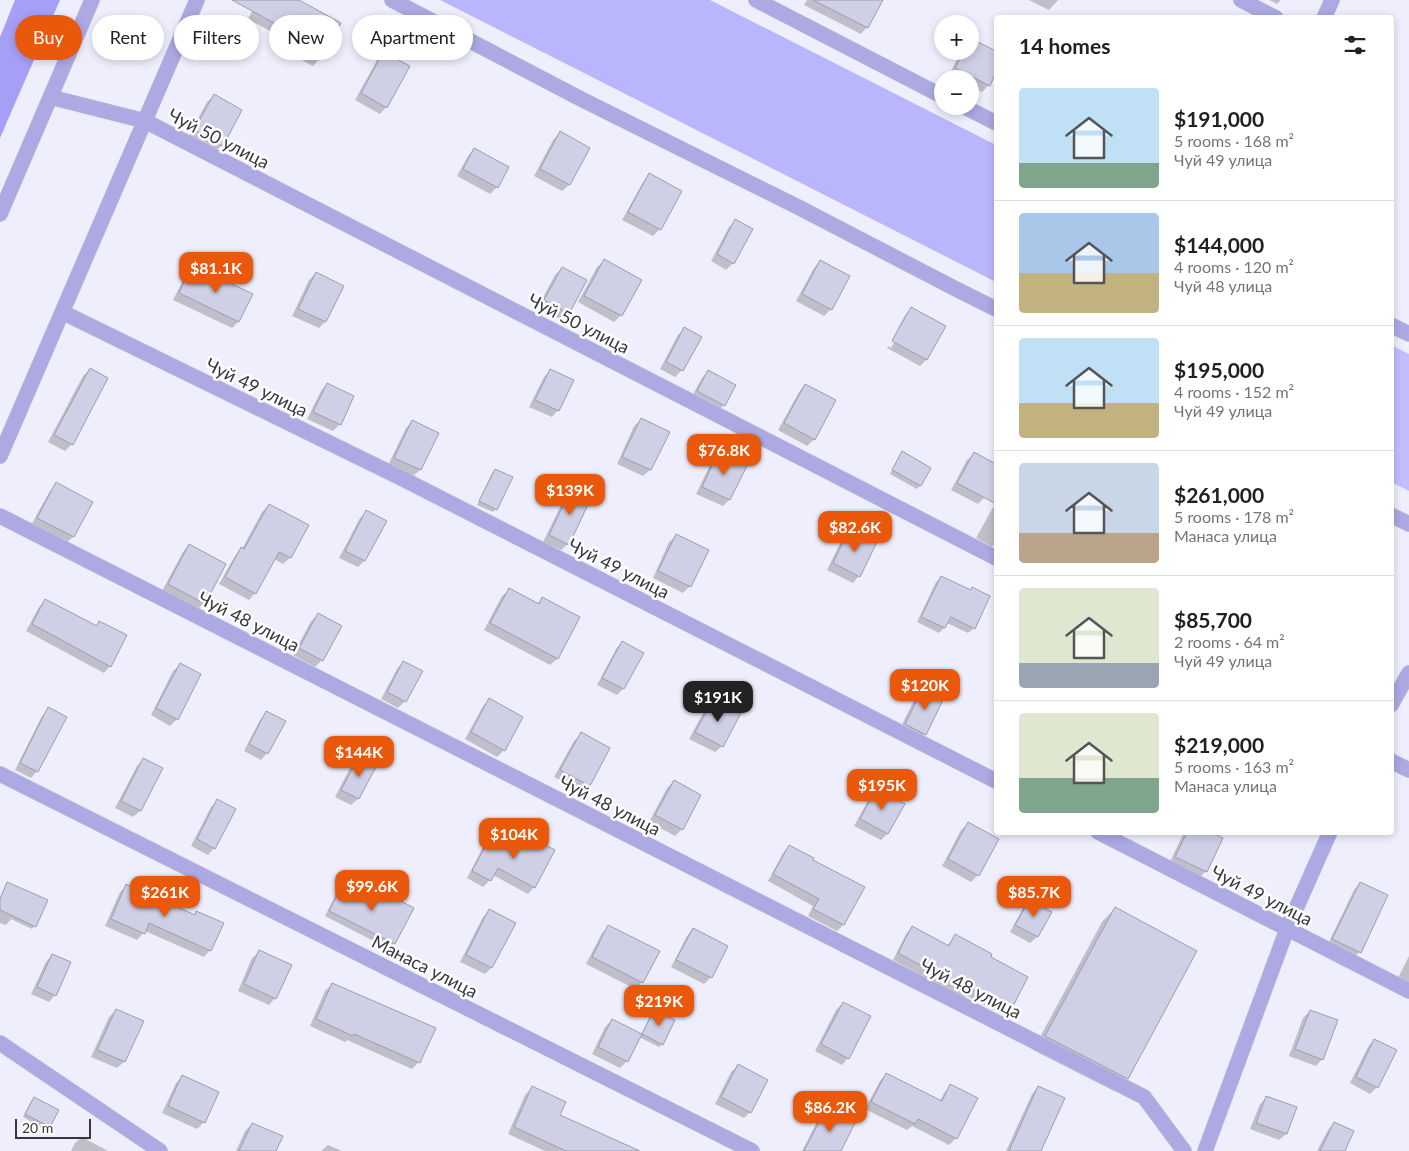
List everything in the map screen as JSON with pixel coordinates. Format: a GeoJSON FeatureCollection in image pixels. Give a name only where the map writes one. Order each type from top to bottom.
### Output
{"type":"FeatureCollection","features":[{"type":"Feature","properties":{"kind":"street"},"geometry":{"type":"LineString","coordinates":[[0,214],[92,0]]}},
{"type":"Feature","properties":{"kind":"street"},"geometry":{"type":"LineString","coordinates":[[0,456],[197,0]]}},
{"type":"Feature","properties":{"kind":"street"},"geometry":{"type":"LineString","coordinates":[[392,0],[572,95],[798,207],[994,308]]}},
{"type":"Feature","properties":{"kind":"street"},"geometry":{"type":"LineString","coordinates":[[756,0],[934,92]]}},
{"type":"Feature","properties":{"kind":"street"},"geometry":{"type":"LineString","coordinates":[[1241,0],[1270,15]]}},
{"type":"Feature","properties":{"kind":"street"},"geometry":{"type":"LineString","coordinates":[[1325,15],[1332,0]]}},
{"type":"Feature","properties":{"kind":"street","name":"Чуй 50 улица"},"geometry":{"type":"LineString","coordinates":[[50,97],[144,120],[994,557]]}},
{"type":"Feature","properties":{"kind":"street"},"geometry":{"type":"LineString","coordinates":[[979,114],[994,122]]}},
{"type":"Feature","properties":{"kind":"street","name":"Чуй 49 улица"},"geometry":{"type":"LineString","coordinates":[[62,312],[401,478],[994,780]]}},
{"type":"Feature","properties":{"kind":"street"},"geometry":{"type":"LineString","coordinates":[[1394,326],[1409,334]]}},
{"type":"Feature","properties":{"kind":"street","name":"Чуй 48 улица"},"geometry":{"type":"LineString","coordinates":[[0,516],[1144,1098],[1184,1151]]}},
{"type":"Feature","properties":{"kind":"street"},"geometry":{"type":"LineString","coordinates":[[1394,516],[1409,524]]}},
{"type":"Feature","properties":{"kind":"street"},"geometry":{"type":"LineString","coordinates":[[1394,700],[1409,673]]}},
{"type":"Feature","properties":{"kind":"street"},"geometry":{"type":"LineString","coordinates":[[1394,762],[1409,770]]}},
{"type":"Feature","properties":{"kind":"street","name":"Манаса улица"},"geometry":{"type":"LineString","coordinates":[[0,774],[752,1151]]}},
{"type":"Feature","properties":{"kind":"street","name":"Чуй 49 улица"},"geometry":{"type":"LineString","coordinates":[[1104,835],[1409,991]]}},
{"type":"Feature","properties":{"kind":"street"},"geometry":{"type":"LineString","coordinates":[[1205,1151],[1288,929],[1329,835]]}},
{"type":"Feature","properties":{"kind":"street"},"geometry":{"type":"LineString","coordinates":[[0,1043],[160,1151]]}},
{"type":"Feature","properties":{"kind":"shaded area"},"geometry":{"type":"Polygon","coordinates":[[[15,0],[60,0],[53,15],[15,15],[15,60],[34,60],[0,138],[0,37],[15,0]]]}},
{"type":"Feature","properties":{"kind":"shaded area"},"geometry":{"type":"Polygon","coordinates":[[[440,0],[710,0],[994,144],[994,281],[473,17],[473,15],[440,0]]]}},
{"type":"Feature","properties":{"kind":"shaded area"},"geometry":{"type":"Polygon","coordinates":[[[1394,346],[1409,354],[1409,491],[1394,484],[1394,346]]]}},
{"type":"Feature","properties":{"kind":"building"},"geometry":{"type":"Polygon","coordinates":[[[232,0],[299,0],[326,15],[269,15],[269,20],[232,0]]]}},
{"type":"Feature","properties":{"kind":"building"},"geometry":{"type":"Polygon","coordinates":[[[813,0],[883,0],[868,28],[813,0]]]}},
{"type":"Feature","properties":{"kind":"building"},"geometry":{"type":"Polygon","coordinates":[[[979,42],[994,50],[994,77],[990,86],[979,80],[979,70],[959,70],[955,68],[959,60],[979,60],[979,42]]]}},
{"type":"Feature","properties":{"kind":"building"},"geometry":{"type":"Polygon","coordinates":[[[379,60],[398,60],[410,66],[387,108],[361,93],[379,60]]]}},
{"type":"Feature","properties":{"kind":"building"},"geometry":{"type":"Polygon","coordinates":[[[214,94],[242,110],[223,146],[194,130],[214,94]]]}},
{"type":"Feature","properties":{"kind":"building"},"geometry":{"type":"Polygon","coordinates":[[[560,131],[590,148],[570,185],[540,169],[560,131]]]}},
{"type":"Feature","properties":{"kind":"building"},"geometry":{"type":"Polygon","coordinates":[[[474,148],[509,167],[498,188],[463,169],[474,148]]]}},
{"type":"Feature","properties":{"kind":"building"},"geometry":{"type":"Polygon","coordinates":[[[649,173],[682,191],[661,230],[628,212],[649,173]]]}},
{"type":"Feature","properties":{"kind":"building"},"geometry":{"type":"Polygon","coordinates":[[[735,219],[753,229],[734,264],[717,254],[735,219]]]}},
{"type":"Feature","properties":{"kind":"building"},"geometry":{"type":"Polygon","coordinates":[[[604,259],[642,280],[622,316],[584,296],[604,259]]]}},
{"type":"Feature","properties":{"kind":"building"},"geometry":{"type":"Polygon","coordinates":[[[820,260],[850,276],[832,310],[802,294],[820,260]]]}},
{"type":"Feature","properties":{"kind":"building"},"geometry":{"type":"Polygon","coordinates":[[[192,265],[253,294],[239,322],[179,293],[192,265]]]}},
{"type":"Feature","properties":{"kind":"building"},"geometry":{"type":"Polygon","coordinates":[[[562,267],[587,280],[569,314],[544,300],[562,267]]]}},
{"type":"Feature","properties":{"kind":"building"},"geometry":{"type":"Polygon","coordinates":[[[316,272],[344,286],[326,322],[298,309],[316,272]]]}},
{"type":"Feature","properties":{"kind":"building"},"geometry":{"type":"Polygon","coordinates":[[[911,307],[946,326],[927,360],[892,341],[911,307]]]}},
{"type":"Feature","properties":{"kind":"building"},"geometry":{"type":"Polygon","coordinates":[[[684,327],[702,337],[683,371],[666,362],[684,327]]]}},
{"type":"Feature","properties":{"kind":"building"},"geometry":{"type":"Polygon","coordinates":[[[90,368],[108,378],[73,445],[54,435],[90,368]]]}},
{"type":"Feature","properties":{"kind":"building"},"geometry":{"type":"Polygon","coordinates":[[[550,369],[574,380],[559,411],[535,400],[550,369]]]}},
{"type":"Feature","properties":{"kind":"building"},"geometry":{"type":"Polygon","coordinates":[[[708,370],[736,385],[725,406],[697,391],[708,370]]]}},
{"type":"Feature","properties":{"kind":"building"},"geometry":{"type":"Polygon","coordinates":[[[327,383],[354,396],[341,425],[313,412],[327,383]]]}},
{"type":"Feature","properties":{"kind":"building"},"geometry":{"type":"Polygon","coordinates":[[[805,384],[836,400],[815,440],[784,423],[805,384]]]}},
{"type":"Feature","properties":{"kind":"building"},"geometry":{"type":"Polygon","coordinates":[[[641,418],[670,432],[651,470],[622,457],[641,418]]]}},
{"type":"Feature","properties":{"kind":"building"},"geometry":{"type":"Polygon","coordinates":[[[412,420],[439,433],[421,470],[394,458],[412,420]]]}},
{"type":"Feature","properties":{"kind":"building"},"geometry":{"type":"Polygon","coordinates":[[[902,451],[931,468],[921,486],[892,470],[902,451]]]}},
{"type":"Feature","properties":{"kind":"building"},"geometry":{"type":"Polygon","coordinates":[[[718,452],[747,466],[730,500],[702,487],[718,452]]]}},
{"type":"Feature","properties":{"kind":"building"},"geometry":{"type":"Polygon","coordinates":[[[974,452],[994,463],[994,503],[957,483],[974,452]]]}},
{"type":"Feature","properties":{"kind":"building"},"geometry":{"type":"Polygon","coordinates":[[[495,469],[513,477],[497,510],[479,501],[495,469]]]}},
{"type":"Feature","properties":{"kind":"building"},"geometry":{"type":"Polygon","coordinates":[[[56,482],[93,502],[74,537],[37,518],[56,482]]]}},
{"type":"Feature","properties":{"kind":"building"},"geometry":{"type":"Polygon","coordinates":[[[572,487],[592,496],[569,545],[549,535],[572,487]]]}},
{"type":"Feature","properties":{"kind":"building"},"geometry":{"type":"Polygon","coordinates":[[[269,504],[309,525],[291,558],[279,552],[256,594],[225,577],[241,547],[244,549],[269,504]]]}},
{"type":"Feature","properties":{"kind":"building"},"geometry":{"type":"Polygon","coordinates":[[[366,510],[387,521],[365,561],[345,551],[366,510]]]}},
{"type":"Feature","properties":{"kind":"building"},"geometry":{"type":"Polygon","coordinates":[[[849,529],[877,542],[860,577],[833,563],[849,529]]]}},
{"type":"Feature","properties":{"kind":"building"},"geometry":{"type":"Polygon","coordinates":[[[676,534],[709,550],[691,587],[658,571],[676,534]]]}},
{"type":"Feature","properties":{"kind":"building"},"geometry":{"type":"Polygon","coordinates":[[[189,544],[226,564],[205,604],[168,584],[189,544]]]}},
{"type":"Feature","properties":{"kind":"building"},"geometry":{"type":"Polygon","coordinates":[[[941,576],[971,590],[972,587],[990,596],[975,629],[951,617],[945,628],[921,617],[941,576]]]}},
{"type":"Feature","properties":{"kind":"building"},"geometry":{"type":"Polygon","coordinates":[[[509,588],[539,604],[542,597],[580,617],[558,659],[490,623],[509,588]]]}},
{"type":"Feature","properties":{"kind":"building"},"geometry":{"type":"Polygon","coordinates":[[[45,599],[97,626],[99,621],[127,635],[111,667],[32,624],[45,599]]]}},
{"type":"Feature","properties":{"kind":"building"},"geometry":{"type":"Polygon","coordinates":[[[318,613],[342,626],[323,661],[299,648],[318,613]]]}},
{"type":"Feature","properties":{"kind":"building"},"geometry":{"type":"Polygon","coordinates":[[[622,641],[644,653],[624,689],[602,678],[622,641]]]}},
{"type":"Feature","properties":{"kind":"building"},"geometry":{"type":"Polygon","coordinates":[[[403,661],[423,671],[406,702],[387,692],[403,661]]]}},
{"type":"Feature","properties":{"kind":"building"},"geometry":{"type":"Polygon","coordinates":[[[180,663],[201,674],[178,720],[156,708],[180,663]]]}},
{"type":"Feature","properties":{"kind":"building"},"geometry":{"type":"Polygon","coordinates":[[[923,688],[944,698],[926,735],[905,724],[923,688]]]}},
{"type":"Feature","properties":{"kind":"building"},"geometry":{"type":"Polygon","coordinates":[[[489,698],[523,717],[505,751],[471,732],[489,698]]]}},
{"type":"Feature","properties":{"kind":"building"},"geometry":{"type":"Polygon","coordinates":[[[714,698],[741,713],[723,747],[695,732],[714,698]]]}},
{"type":"Feature","properties":{"kind":"building"},"geometry":{"type":"Polygon","coordinates":[[[48,707],[67,717],[38,772],[20,763],[48,707]]]}},
{"type":"Feature","properties":{"kind":"building"},"geometry":{"type":"Polygon","coordinates":[[[266,711],[286,721],[268,754],[249,744],[266,711]]]}},
{"type":"Feature","properties":{"kind":"building"},"geometry":{"type":"Polygon","coordinates":[[[581,732],[610,748],[590,786],[560,770],[581,732]]]}},
{"type":"Feature","properties":{"kind":"building"},"geometry":{"type":"Polygon","coordinates":[[[359,756],[377,765],[359,799],[341,790],[359,756]]]}},
{"type":"Feature","properties":{"kind":"building"},"geometry":{"type":"Polygon","coordinates":[[[143,758],[163,768],[141,811],[121,801],[143,758]]]}},
{"type":"Feature","properties":{"kind":"building"},"geometry":{"type":"Polygon","coordinates":[[[674,780],[701,795],[683,830],[655,815],[674,780]]]}},
{"type":"Feature","properties":{"kind":"building"},"geometry":{"type":"Polygon","coordinates":[[[876,788],[905,804],[888,834],[860,819],[876,788]]]}},
{"type":"Feature","properties":{"kind":"building"},"geometry":{"type":"Polygon","coordinates":[[[217,799],[236,809],[215,849],[197,839],[217,799]]]}},
{"type":"Feature","properties":{"kind":"building"},"geometry":{"type":"Polygon","coordinates":[[[968,822],[999,839],[979,876],[948,859],[968,822]]]}},
{"type":"Feature","properties":{"kind":"building"},"geometry":{"type":"Polygon","coordinates":[[[493,832],[525,849],[531,837],[555,850],[535,888],[498,868],[491,881],[472,871],[493,832]]]}},
{"type":"Feature","properties":{"kind":"building"},"geometry":{"type":"Polygon","coordinates":[[[1186,835],[1217,835],[1223,838],[1207,872],[1175,857],[1186,835]]]}},
{"type":"Feature","properties":{"kind":"building"},"geometry":{"type":"Polygon","coordinates":[[[789,845],[814,858],[813,860],[865,887],[844,925],[813,909],[819,899],[773,874],[789,845]]]}},
{"type":"Feature","properties":{"kind":"building"},"geometry":{"type":"Polygon","coordinates":[[[344,881],[384,902],[388,894],[414,908],[395,944],[329,911],[344,881]]]}},
{"type":"Feature","properties":{"kind":"building"},"geometry":{"type":"Polygon","coordinates":[[[7,882],[48,900],[36,927],[0,910],[0,899],[7,882]]]}},
{"type":"Feature","properties":{"kind":"building"},"geometry":{"type":"Polygon","coordinates":[[[1360,882],[1388,895],[1361,953],[1332,939],[1360,882]]]}},
{"type":"Feature","properties":{"kind":"building"},"geometry":{"type":"Polygon","coordinates":[[[126,884],[195,915],[196,911],[224,923],[211,951],[149,923],[145,934],[111,919],[126,884]]]}},
{"type":"Feature","properties":{"kind":"building"},"geometry":{"type":"Polygon","coordinates":[[[1029,900],[1052,912],[1038,937],[1015,925],[1029,900]]]}},
{"type":"Feature","properties":{"kind":"building"},"geometry":{"type":"Polygon","coordinates":[[[1115,907],[1197,951],[1128,1079],[1045,1036],[1115,907]]]}},
{"type":"Feature","properties":{"kind":"building"},"geometry":{"type":"Polygon","coordinates":[[[489,909],[516,923],[492,968],[466,955],[489,909]]]}},
{"type":"Feature","properties":{"kind":"building"},"geometry":{"type":"Polygon","coordinates":[[[608,925],[660,951],[643,983],[592,957],[608,925]]]}},
{"type":"Feature","properties":{"kind":"building"},"geometry":{"type":"Polygon","coordinates":[[[912,926],[949,946],[955,934],[992,954],[991,957],[1028,977],[1011,1010],[973,990],[971,993],[898,953],[912,926]]]}},
{"type":"Feature","properties":{"kind":"building"},"geometry":{"type":"Polygon","coordinates":[[[693,928],[728,946],[712,978],[676,960],[693,928]]]}},
{"type":"Feature","properties":{"kind":"building"},"geometry":{"type":"Polygon","coordinates":[[[259,950],[292,965],[276,999],[244,984],[259,950]]]}},
{"type":"Feature","properties":{"kind":"building"},"geometry":{"type":"Polygon","coordinates":[[[52,954],[71,962],[56,996],[37,987],[52,954]]]}},
{"type":"Feature","properties":{"kind":"building"},"geometry":{"type":"Polygon","coordinates":[[[332,983],[436,1028],[420,1063],[316,1019],[332,983]]]}},
{"type":"Feature","properties":{"kind":"building"},"geometry":{"type":"Polygon","coordinates":[[[843,1002],[871,1016],[849,1059],[821,1044],[843,1002]]]}},
{"type":"Feature","properties":{"kind":"building"},"geometry":{"type":"Polygon","coordinates":[[[116,1009],[144,1021],[125,1062],[97,1050],[116,1009]]]}},
{"type":"Feature","properties":{"kind":"building"},"geometry":{"type":"Polygon","coordinates":[[[654,1010],[675,1020],[663,1045],[642,1034],[654,1010]]]}},
{"type":"Feature","properties":{"kind":"building"},"geometry":{"type":"Polygon","coordinates":[[[1310,1010],[1338,1020],[1323,1060],[1295,1049],[1310,1010]]]}},
{"type":"Feature","properties":{"kind":"building"},"geometry":{"type":"Polygon","coordinates":[[[612,1019],[642,1034],[628,1062],[598,1047],[612,1019]]]}},
{"type":"Feature","properties":{"kind":"building"},"geometry":{"type":"Polygon","coordinates":[[[1374,1039],[1397,1050],[1378,1088],[1356,1077],[1374,1039]]]}},
{"type":"Feature","properties":{"kind":"building"},"geometry":{"type":"Polygon","coordinates":[[[738,1064],[768,1080],[751,1113],[721,1097],[738,1064]]]}},
{"type":"Feature","properties":{"kind":"building"},"geometry":{"type":"Polygon","coordinates":[[[886,1073],[942,1101],[950,1084],[978,1098],[957,1139],[918,1119],[915,1124],[871,1102],[886,1073]]]}},
{"type":"Feature","properties":{"kind":"building"},"geometry":{"type":"Polygon","coordinates":[[[182,1075],[219,1092],[205,1123],[168,1106],[182,1075]]]}},
{"type":"Feature","properties":{"kind":"building"},"geometry":{"type":"Polygon","coordinates":[[[532,1086],[566,1102],[560,1115],[640,1151],[566,1151],[514,1127],[532,1086]]]}},
{"type":"Feature","properties":{"kind":"building"},"geometry":{"type":"Polygon","coordinates":[[[1038,1086],[1065,1098],[1041,1151],[1009,1151],[1038,1086]]]}},
{"type":"Feature","properties":{"kind":"building"},"geometry":{"type":"Polygon","coordinates":[[[1266,1096],[1297,1107],[1287,1134],[1256,1123],[1266,1096]]]}},
{"type":"Feature","properties":{"kind":"building"},"geometry":{"type":"Polygon","coordinates":[[[34,1097],[59,1110],[50,1127],[25,1114],[34,1097]]]}},
{"type":"Feature","properties":{"kind":"building"},"geometry":{"type":"Polygon","coordinates":[[[826,1108],[855,1123],[841,1151],[804,1151],[826,1108]]]}},
{"type":"Feature","properties":{"kind":"building"},"geometry":{"type":"Polygon","coordinates":[[[1334,1122],[1354,1131],[1345,1151],[1320,1151],[1334,1122]]]}},
{"type":"Feature","properties":{"kind":"building"},"geometry":{"type":"Polygon","coordinates":[[[252,1123],[283,1136],[276,1151],[239,1151],[252,1123]]]}}]}
